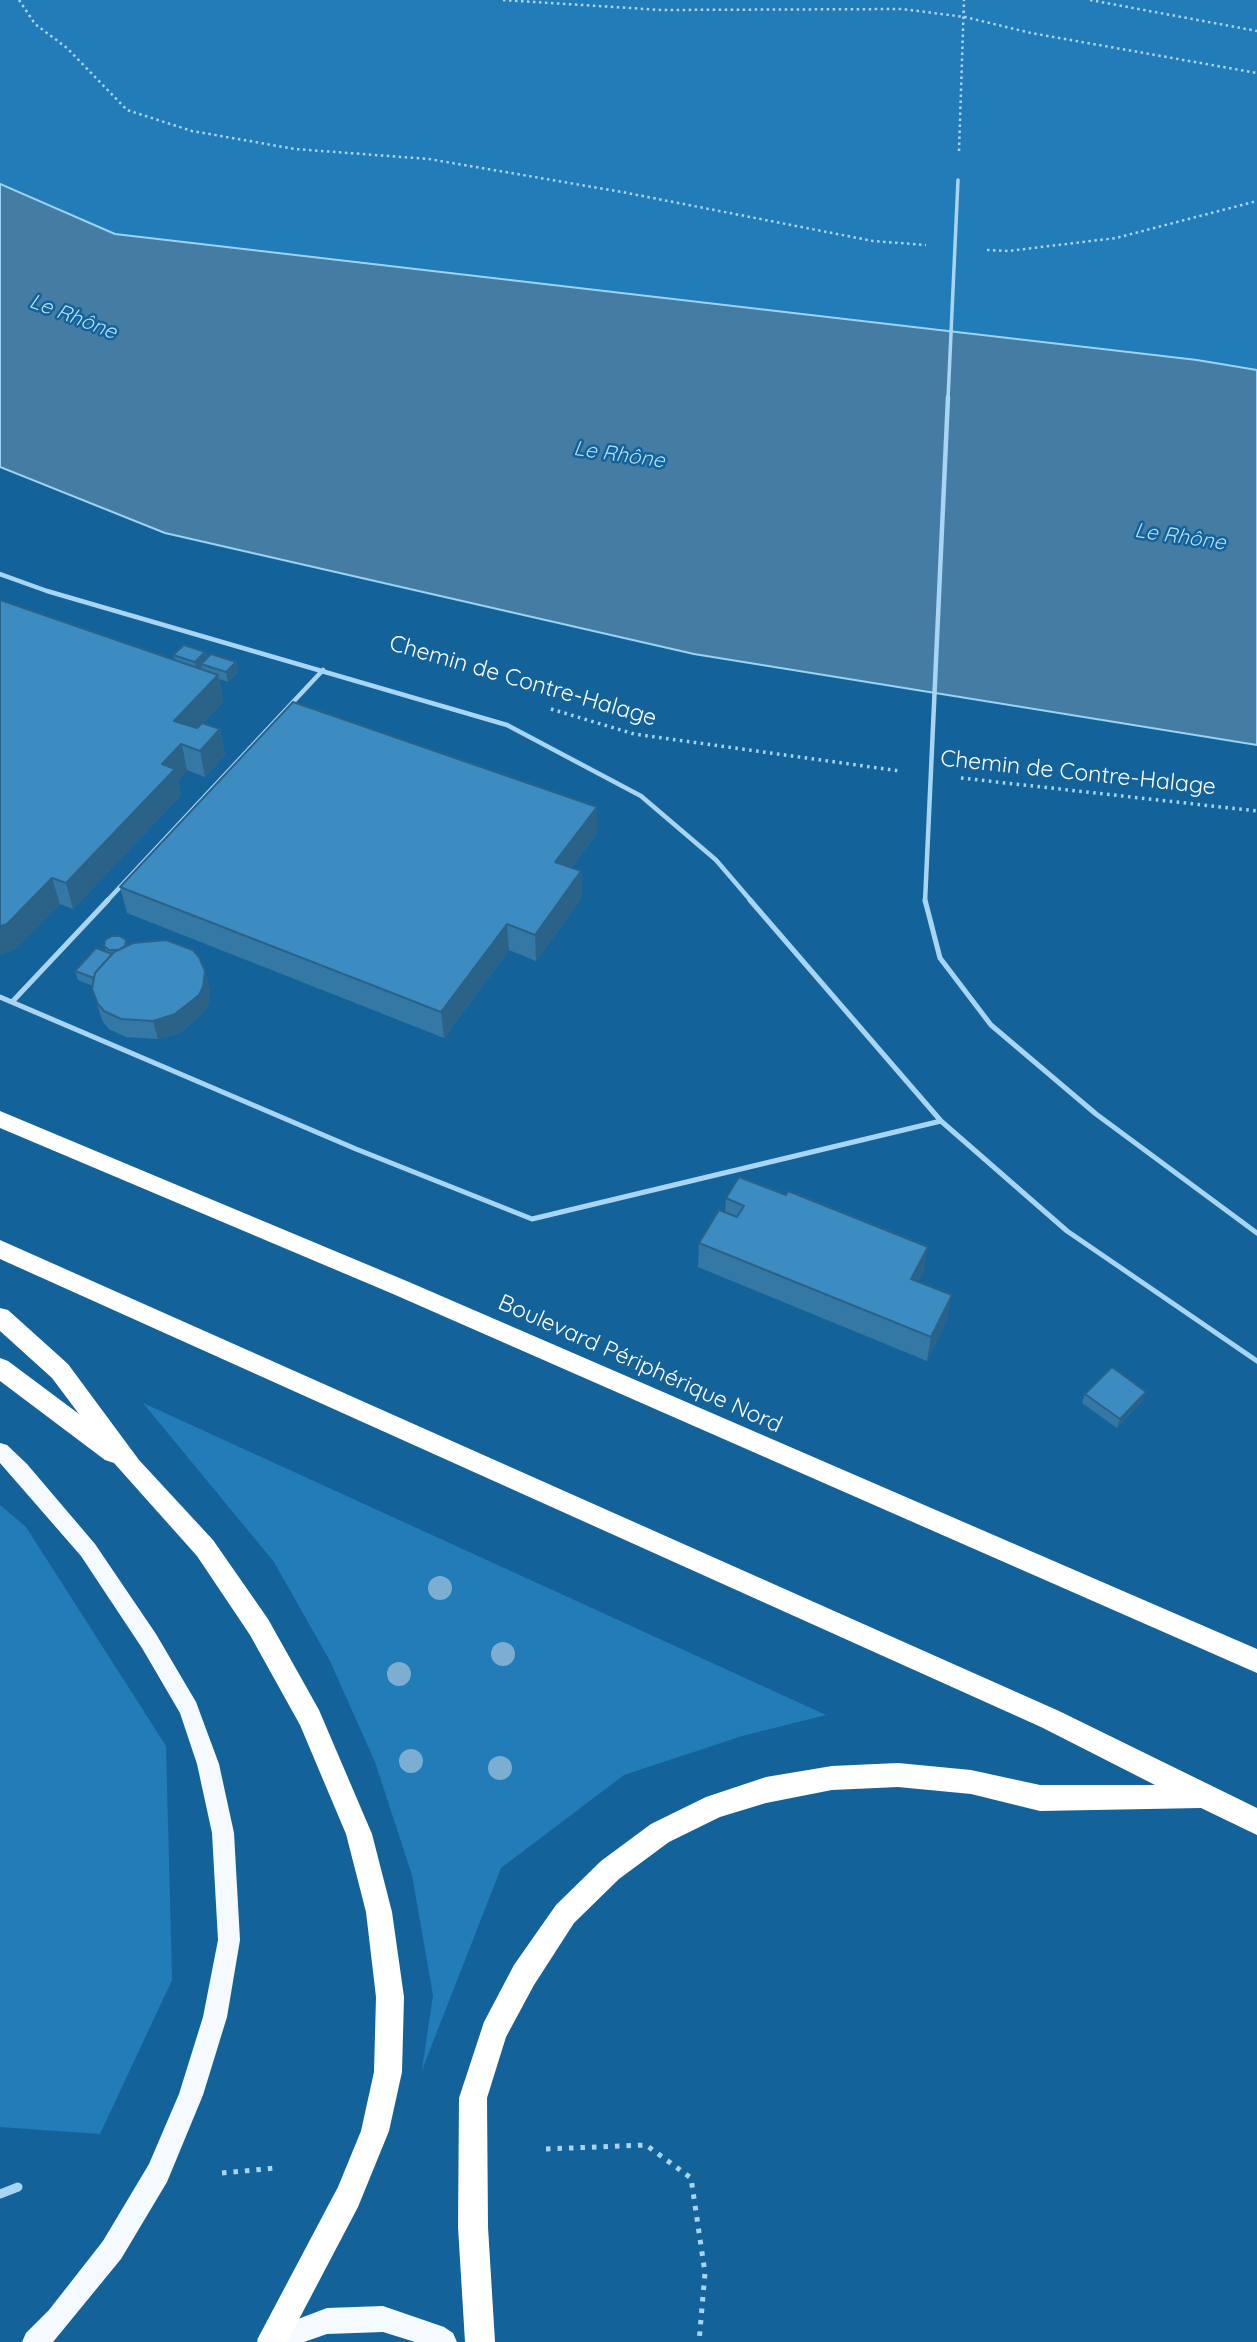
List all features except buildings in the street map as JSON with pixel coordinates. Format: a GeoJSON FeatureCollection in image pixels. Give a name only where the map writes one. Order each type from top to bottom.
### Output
{"type":"FeatureCollection","features":[{"type":"Feature","properties":{"kind":"highway","name":"Boulevard Périphérique Nord"},"geometry":{"type":"LineString","coordinates":[[0,1119],[414,1293],[1257,1661]]}},
{"type":"Feature","properties":{"kind":"highway"},"geometry":{"type":"LineString","coordinates":[[0,1249],[1049,1719],[1201,1797],[1257,1822]]}},
{"type":"Feature","properties":{"kind":"highway"},"geometry":{"type":"LineString","coordinates":[[0,1317],[60,1371],[131,1467],[205,1548],[259,1627],[310,1718],[359,1834],[379,1912],[390,1997],[388,2072],[375,2131],[348,2197],[271,2341]]}},
{"type":"Feature","properties":{"kind":"highway"},"geometry":{"type":"LineString","coordinates":[[0,1368],[131,1467]]}},
{"type":"Feature","properties":{"kind":"highway"},"geometry":{"type":"LineString","coordinates":[[480,2342],[473,2227],[473,2098],[494,2032],[524,1975],[565,1914],[610,1870],[660,1833],[715,1806],[765,1790],[832,1778],[898,1775],[971,1782],[1040,1798],[1201,1797]]}},
{"type":"Feature","properties":{"kind":"main road"},"geometry":{"type":"LineString","coordinates":[[0,1451],[20,1470],[88,1550],[149,1641],[189,1709],[208,1764],[223,1833],[229,1940],[215,2017],[191,2095],[158,2173],[112,2250],[58,2319],[35,2342]]}},
{"type":"Feature","properties":{"kind":"main road"},"geometry":{"type":"LineString","coordinates":[[271,2341],[327,2321],[383,2319],[435,2336],[444,2342]]}},
{"type":"Feature","properties":{"kind":"street"},"geometry":{"type":"LineString","coordinates":[[0,2194],[18,2187]]}},
{"type":"Feature","properties":{"kind":"lane"},"geometry":{"type":"LineString","coordinates":[[958,180],[925,901],[940,958],[992,1025],[1096,1114],[1257,1233]]}},
{"type":"Feature","properties":{"kind":"lane"},"geometry":{"type":"LineString","coordinates":[[0,574],[47,591],[507,726],[641,796],[716,860],[941,1121],[1067,1231],[1257,1361]]}},
{"type":"Feature","properties":{"kind":"lane"},"geometry":{"type":"LineString","coordinates":[[12,1002],[323,670]]}},
{"type":"Feature","properties":{"kind":"lane"},"geometry":{"type":"LineString","coordinates":[[0,997],[356,1149],[533,1219],[941,1121]]}},
{"type":"Feature","properties":{"kind":"path"},"geometry":{"type":"LineString","coordinates":[[19,0],[35,24],[67,48],[127,110],[192,131],[295,149],[429,159],[622,192],[873,241],[927,245]]}},
{"type":"Feature","properties":{"kind":"path"},"geometry":{"type":"LineString","coordinates":[[503,0],[661,10],[902,9],[965,17],[1031,33],[1257,73]]}},
{"type":"Feature","properties":{"kind":"path"},"geometry":{"type":"LineString","coordinates":[[958,180],[964,0]]}},
{"type":"Feature","properties":{"kind":"path"},"geometry":{"type":"LineString","coordinates":[[1090,0],[1257,31]]}},
{"type":"Feature","properties":{"kind":"path"},"geometry":{"type":"LineString","coordinates":[[981,249],[1009,251],[1116,238],[1257,201]]}},
{"type":"Feature","properties":{"kind":"path","name":"Chemin de Contre-Halage"},"geometry":{"type":"LineString","coordinates":[[541,706],[634,734],[816,761],[912,772]]}},
{"type":"Feature","properties":{"kind":"path","name":"Chemin de Contre-Halage"},"geometry":{"type":"LineString","coordinates":[[954,777],[1257,810]]}},
{"type":"Feature","properties":{"kind":"path"},"geometry":{"type":"LineString","coordinates":[[545,2149],[646,2145],[691,2178],[705,2273],[699,2342]]}},
{"type":"Feature","properties":{"kind":"path"},"geometry":{"type":"LineString","coordinates":[[222,2173],[276,2168]]}},
{"type":"Feature","properties":{"kind":"shaded area"},"geometry":{"type":"Polygon","coordinates":[[[0,0],[1257,0],[1257,370],[1197,360],[115,234],[0,184],[0,0]]]}},
{"type":"Feature","properties":{"kind":"shaded area"},"geometry":{"type":"Polygon","coordinates":[[[143,1403],[826,1715],[742,1736],[624,1775],[501,1868],[422,2070],[433,1995],[412,1875],[375,1762],[330,1661],[274,1562],[143,1403]]]}},
{"type":"Feature","properties":{"kind":"shaded area"},"geometry":{"type":"Polygon","coordinates":[[[0,1505],[26,1527],[166,1746],[172,1980],[100,2134],[0,2127],[0,1505]]]}},
{"type":"Feature","properties":{"kind":"water","name":"Le Rhône"},"geometry":{"type":"Polygon","coordinates":[[[0,184],[115,234],[1197,360],[1257,370],[1257,745],[694,654],[165,533],[0,467],[0,184]]]}}]}
